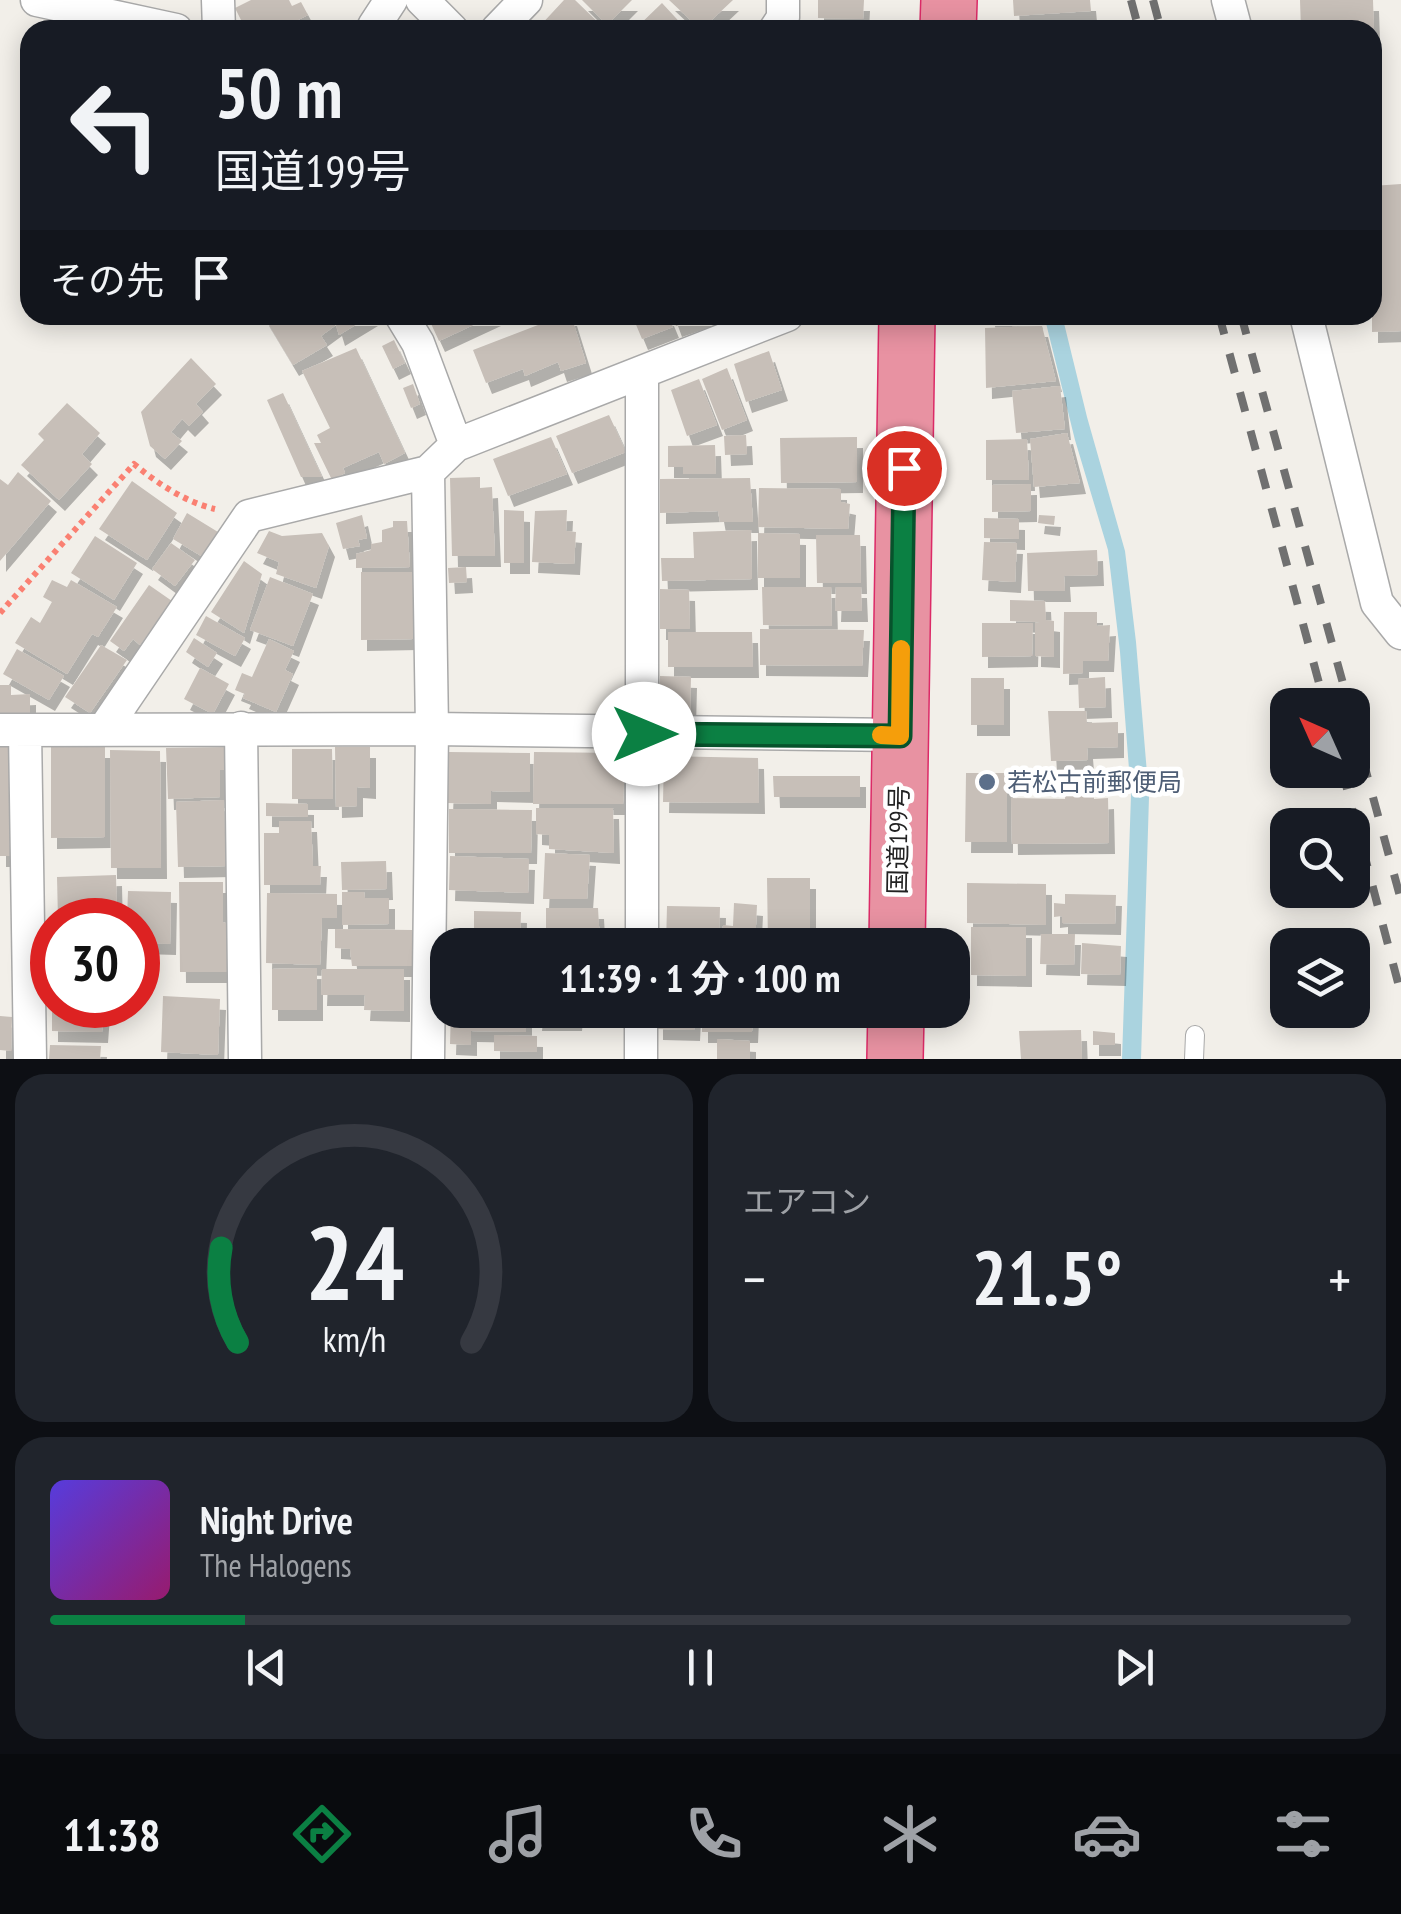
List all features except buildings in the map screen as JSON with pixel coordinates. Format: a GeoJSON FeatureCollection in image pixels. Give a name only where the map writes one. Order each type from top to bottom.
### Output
{"type":"FeatureCollection","features":[{"type":"Feature","properties":{"kind":"highway","name":"国道199号"},"geometry":{"type":"LineString","coordinates":[[897,928],[907,325]]}},
{"type":"Feature","properties":{"kind":"highway","name":"国道199号"},"geometry":{"type":"LineString","coordinates":[[932,928],[940,325]]}},
{"type":"Feature","properties":{"kind":"highway"},"geometry":{"type":"LineString","coordinates":[[895,1059],[896,1028]]}},
{"type":"Feature","properties":{"kind":"highway"},"geometry":{"type":"LineString","coordinates":[[932,1028],[932,1059]]}},
{"type":"Feature","properties":{"kind":"street"},"geometry":{"type":"LineString","coordinates":[[37,0],[130,20]]}},
{"type":"Feature","properties":{"kind":"street"},"geometry":{"type":"LineString","coordinates":[[422,0],[442,20]]}},
{"type":"Feature","properties":{"kind":"street"},"geometry":{"type":"LineString","coordinates":[[507,20],[526,0]]}},
{"type":"Feature","properties":{"kind":"street"},"geometry":{"type":"LineString","coordinates":[[407,325],[418,343],[456,445]]}},
{"type":"Feature","properties":{"kind":"street"},"geometry":{"type":"LineString","coordinates":[[105,728],[249,516],[428,472],[456,445],[762,325]]}},
{"type":"Feature","properties":{"kind":"street"},"geometry":{"type":"LineString","coordinates":[[1308,325],[1378,603],[1401,634]]}},
{"type":"Feature","properties":{"kind":"street"},"geometry":{"type":"LineString","coordinates":[[642,373],[642,928]]}},
{"type":"Feature","properties":{"kind":"street"},"geometry":{"type":"LineString","coordinates":[[428,472],[432,729],[428,1059]]}},
{"type":"Feature","properties":{"kind":"street"},"geometry":{"type":"LineString","coordinates":[[242,728],[245,1059]]}},
{"type":"Feature","properties":{"kind":"street"},"geometry":{"type":"LineString","coordinates":[[30,1059],[12,730],[432,729],[900,736]]}},
{"type":"Feature","properties":{"kind":"street"},"geometry":{"type":"LineString","coordinates":[[641,1028],[641,1059]]}},
{"type":"Feature","properties":{"kind":"lane"},"geometry":{"type":"LineString","coordinates":[[1194,1059],[1195,1036]]}},
{"type":"Feature","properties":{"kind":"path"},"geometry":{"type":"LineString","coordinates":[[0,614],[134,464],[155,482],[200,506],[249,516]]}},
{"type":"Feature","properties":{"kind":"water"},"geometry":{"type":"Polygon","coordinates":[[[1046,325],[1064,325],[1125,551],[1149,797],[1141,1059],[1122,1059],[1131,795],[1120,652],[1108,550],[1046,325]]]}},
{"type":"Feature","properties":{"kind":"railway"},"geometry":{"type":"LineString","coordinates":[[1131,0],[1136,20]]}},
{"type":"Feature","properties":{"kind":"railway"},"geometry":{"type":"LineString","coordinates":[[1153,0],[1158,20]]}},
{"type":"Feature","properties":{"kind":"railway"},"geometry":{"type":"LineString","coordinates":[[1222,325],[1320,688]]}},
{"type":"Feature","properties":{"kind":"railway"},"geometry":{"type":"LineString","coordinates":[[1244,325],[1344,688]]}},
{"type":"Feature","properties":{"kind":"railway"},"geometry":{"type":"LineString","coordinates":[[1370,786],[1401,900]]}},
{"type":"Feature","properties":{"kind":"railway"},"geometry":{"type":"LineString","coordinates":[[1347,788],[1401,994]]}},
{"type":"Feature","properties":{"kind":"slow traffic"},"geometry":{"type":"LineString","coordinates":[[881,735],[900,736],[901,649]]}},
{"type":"Feature","properties":{"kind":"place","name":"若松古前郵便局"},"geometry":{"type":"Point","coordinates":[987,782]}},
{"type":"Feature","properties":{"kind":"route"},"geometry":{"type":"LineString","coordinates":[[644,734],[900,736],[904,468]]}}]}
